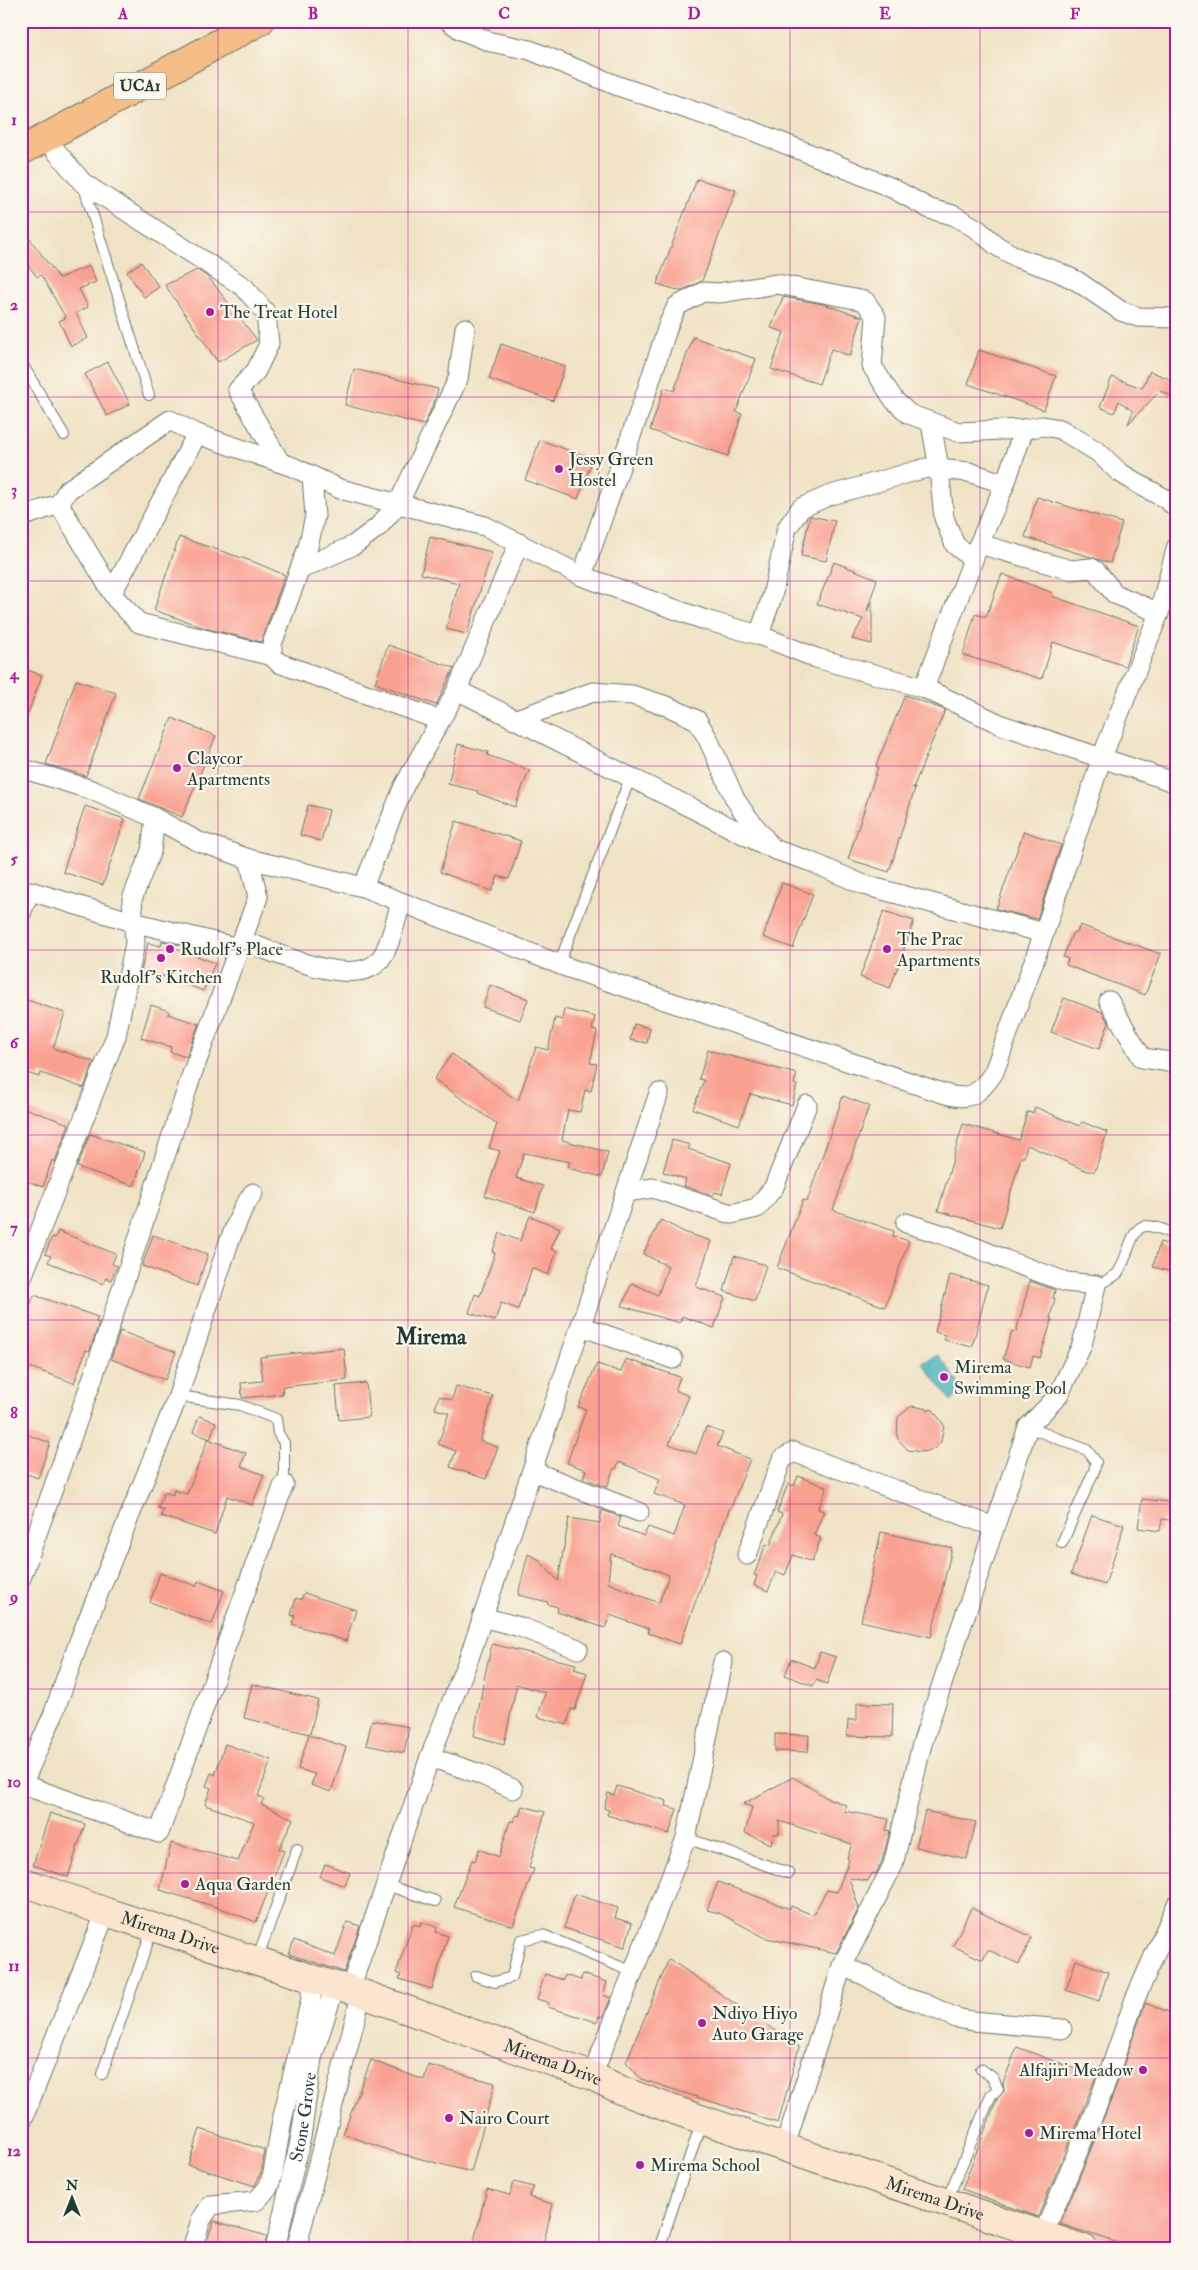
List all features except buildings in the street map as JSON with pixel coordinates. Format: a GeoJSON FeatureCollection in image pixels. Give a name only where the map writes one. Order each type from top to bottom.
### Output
{"type":"FeatureCollection","features":[{"type":"Feature","properties":{"kind":"main road","name":"UCA1"},"geometry":{"type":"LineString","coordinates":[[21,151],[260,21]]}},
{"type":"Feature","properties":{"kind":"street"},"geometry":{"type":"LineString","coordinates":[[450,21],[460,30],[491,42],[530,50],[618,86],[768,136],[883,184],[930,209],[954,216],[977,228],[997,246],[1018,258],[1056,271],[1077,281],[1121,311],[1138,318],[1177,318]]}},
{"type":"Feature","properties":{"kind":"street"},"geometry":{"type":"LineString","coordinates":[[45,138],[83,184],[244,287],[266,313],[269,344],[256,371],[238,390],[280,462]]}},
{"type":"Feature","properties":{"kind":"street"},"geometry":{"type":"LineString","coordinates":[[582,576],[647,390],[668,323],[676,306],[690,297],[703,292],[719,293],[777,284],[865,301],[876,317],[872,366],[894,400],[909,414],[958,432],[1024,429],[1043,426],[1060,429],[1098,452],[1119,472],[1166,499],[1177,508]]}},
{"type":"Feature","properties":{"kind":"street"},"geometry":{"type":"LineString","coordinates":[[300,569],[354,545],[378,527],[398,504],[458,380],[465,328]]}},
{"type":"Feature","properties":{"kind":"street"},"geometry":{"type":"LineString","coordinates":[[21,517],[58,504],[68,490],[170,420],[197,434],[280,462],[340,489],[485,526],[582,576],[705,620],[759,635],[816,658],[924,688],[1002,725],[1177,783]]}},
{"type":"Feature","properties":{"kind":"street"},"geometry":{"type":"LineString","coordinates":[[931,423],[939,469],[944,518],[955,545],[1071,570],[1091,568],[1096,571],[1115,594],[1158,613]]}},
{"type":"Feature","properties":{"kind":"street"},"geometry":{"type":"LineString","coordinates":[[924,688],[976,551],[1005,484],[1024,429]]}},
{"type":"Feature","properties":{"kind":"street"},"geometry":{"type":"LineString","coordinates":[[112,593],[197,434]]}},
{"type":"Feature","properties":{"kind":"street"},"geometry":{"type":"LineString","coordinates":[[759,635],[772,597],[781,547],[787,528],[801,508],[828,496],[926,468],[969,472],[1005,484]]}},
{"type":"Feature","properties":{"kind":"street"},"geometry":{"type":"LineString","coordinates":[[272,656],[272,644],[308,547],[315,516],[312,476]]}},
{"type":"Feature","properties":{"kind":"street"},"geometry":{"type":"LineString","coordinates":[[58,504],[112,593],[139,624],[272,656],[279,663],[439,720]]}},
{"type":"Feature","properties":{"kind":"street"},"geometry":{"type":"LineString","coordinates":[[363,887],[404,786],[457,690],[519,543]]}},
{"type":"Feature","properties":{"kind":"street"},"geometry":{"type":"LineString","coordinates":[[21,768],[92,790],[155,818],[197,841],[249,859],[363,887],[559,964],[942,1093],[955,1097],[972,1096],[985,1085],[994,1072],[1044,933],[1102,757],[1158,613],[1177,546]]}},
{"type":"Feature","properties":{"kind":"street"},"geometry":{"type":"LineString","coordinates":[[457,690],[773,848],[809,861],[864,885],[1044,933]]}},
{"type":"Feature","properties":{"kind":"street"},"geometry":{"type":"LineString","coordinates":[[514,720],[593,692],[632,695],[667,706],[696,720],[708,739],[735,799],[773,848]]}},
{"type":"Feature","properties":{"kind":"street"},"geometry":{"type":"LineString","coordinates":[[21,1280],[116,1036],[135,943],[132,899],[151,851],[155,818]]}},
{"type":"Feature","properties":{"kind":"street"},"geometry":{"type":"LineString","coordinates":[[21,1578],[94,1376],[192,1074],[258,897],[249,859]]}},
{"type":"Feature","properties":{"kind":"street"},"geometry":{"type":"LineString","coordinates":[[21,912],[30,891],[133,922],[239,944],[328,970],[355,972],[368,969],[378,962],[385,953],[401,902]]}},
{"type":"Feature","properties":{"kind":"street"},"geometry":{"type":"LineString","coordinates":[[1109,1001],[1142,1058],[1177,1063]]}},
{"type":"Feature","properties":{"kind":"street"},"geometry":{"type":"LineString","coordinates":[[296,2249],[340,1986],[386,1885],[430,1757],[470,1655],[659,1093]]}},
{"type":"Feature","properties":{"kind":"street"},"geometry":{"type":"LineString","coordinates":[[626,1192],[653,1188],[731,1214],[757,1208],[774,1186],[807,1105]]}},
{"type":"Feature","properties":{"kind":"street"},"geometry":{"type":"LineString","coordinates":[[253,1193],[243,1208],[229,1242],[178,1396],[80,1639],[53,1715],[21,1784],[159,1833],[284,1484]]}},
{"type":"Feature","properties":{"kind":"street"},"geometry":{"type":"LineString","coordinates":[[785,2146],[842,1966],[893,1866],[922,1744],[1028,1427],[1058,1396],[1082,1345],[1096,1285],[1066,1282],[950,1237],[906,1223]]}},
{"type":"Feature","properties":{"kind":"street"},"geometry":{"type":"LineString","coordinates":[[581,1326],[673,1359]]}},
{"type":"Feature","properties":{"kind":"street"},"geometry":{"type":"LineString","coordinates":[[747,1555],[782,1459],[794,1452],[994,1528]]}},
{"type":"Feature","properties":{"kind":"street"},"geometry":{"type":"LineString","coordinates":[[532,1470],[639,1512]]}},
{"type":"Feature","properties":{"kind":"street"},"geometry":{"type":"LineString","coordinates":[[482,1617],[520,1627],[578,1649]]}},
{"type":"Feature","properties":{"kind":"street"},"geometry":{"type":"LineString","coordinates":[[592,2076],[686,1838],[723,1662]]}},
{"type":"Feature","properties":{"kind":"street"},"geometry":{"type":"LineString","coordinates":[[430,1757],[480,1774],[513,1789]]}},
{"type":"Feature","properties":{"kind":"street","name":"Mirema Drive"},"geometry":{"type":"LineString","coordinates":[[21,1881],[106,1912],[340,1986],[592,2076],[624,2091],[710,2122],[946,2201],[1041,2242],[1084,2249]]}},
{"type":"Feature","properties":{"kind":"street"},"geometry":{"type":"LineString","coordinates":[[1041,2242],[1101,2096],[1135,2000],[1177,1904]]}},
{"type":"Feature","properties":{"kind":"street"},"geometry":{"type":"LineString","coordinates":[[21,2123],[106,1912]]}},
{"type":"Feature","properties":{"kind":"street"},"geometry":{"type":"LineString","coordinates":[[842,1966],[866,1976],[900,1996],[923,2003],[956,2018],[1062,2029]]}},
{"type":"Feature","properties":{"kind":"street"},"geometry":{"type":"LineString","coordinates":[[192,2249],[202,2220],[211,2205],[256,2200],[268,2188],[273,2173],[282,2120],[307,2017],[340,1986]]}},
{"type":"Feature","properties":{"kind":"street","name":"Stone Grove"},"geometry":{"type":"LineString","coordinates":[[275,2249],[302,2137],[312,2058],[340,1986]]}},
{"type":"Feature","properties":{"kind":"lane"},"geometry":{"type":"LineString","coordinates":[[83,184],[149,395]]}},
{"type":"Feature","properties":{"kind":"lane"},"geometry":{"type":"LineString","coordinates":[[21,362],[64,435]]}},
{"type":"Feature","properties":{"kind":"lane"},"geometry":{"type":"LineString","coordinates":[[559,964],[630,778]]}},
{"type":"Feature","properties":{"kind":"lane"},"geometry":{"type":"LineString","coordinates":[[1096,1285],[1116,1274],[1122,1266],[1134,1233],[1139,1228],[1146,1226],[1177,1234]]}},
{"type":"Feature","properties":{"kind":"lane"},"geometry":{"type":"LineString","coordinates":[[178,1396],[240,1405],[276,1419],[278,1433],[284,1443],[284,1484]]}},
{"type":"Feature","properties":{"kind":"lane"},"geometry":{"type":"LineString","coordinates":[[1028,1427],[1087,1450],[1096,1462],[1062,1544]]}},
{"type":"Feature","properties":{"kind":"lane"},"geometry":{"type":"LineString","coordinates":[[686,1838],[789,1874]]}},
{"type":"Feature","properties":{"kind":"lane"},"geometry":{"type":"LineString","coordinates":[[256,1960],[297,1849]]}},
{"type":"Feature","properties":{"kind":"lane"},"geometry":{"type":"LineString","coordinates":[[386,1885],[434,1901]]}},
{"type":"Feature","properties":{"kind":"lane"},"geometry":{"type":"LineString","coordinates":[[102,2074],[153,1926]]}},
{"type":"Feature","properties":{"kind":"lane"},"geometry":{"type":"LineString","coordinates":[[476,1976],[494,1982],[512,1977],[521,1940],[543,1935],[633,1972]]}},
{"type":"Feature","properties":{"kind":"lane"},"geometry":{"type":"LineString","coordinates":[[946,2201],[991,2095],[998,2089],[993,2078],[981,2070]]}},
{"type":"Feature","properties":{"kind":"lane"},"geometry":{"type":"LineString","coordinates":[[660,2249],[710,2122],[729,2120],[749,2123]]}},
{"type":"Feature","properties":{"kind":"water","name":"Mirema Swimming Pool"},"geometry":{"type":"Polygon","coordinates":[[[939,1355],[964,1391],[951,1401],[922,1363],[939,1355]]]}},
{"type":"Feature","properties":{"kind":"place","name":"The Treat Hotel"},"geometry":{"type":"Point","coordinates":[210,312]}},
{"type":"Feature","properties":{"kind":"place","name":"Jessy Green Hostel"},"geometry":{"type":"Point","coordinates":[559,469]}},
{"type":"Feature","properties":{"kind":"place","name":"Claycor Apartments"},"geometry":{"type":"Point","coordinates":[177,768]}},
{"type":"Feature","properties":{"kind":"place","name":"Rudolf's Place"},"geometry":{"type":"Point","coordinates":[170,949]}},
{"type":"Feature","properties":{"kind":"place","name":"The Prac Apartments"},"geometry":{"type":"Point","coordinates":[887,949]}},
{"type":"Feature","properties":{"kind":"place","name":"Rudolf's Kitchen"},"geometry":{"type":"Point","coordinates":[161,958]}},
{"type":"Feature","properties":{"kind":"place","name":"Mirema Swimming Pool"},"geometry":{"type":"Point","coordinates":[944,1377]}},
{"type":"Feature","properties":{"kind":"place","name":"Aqua Garden"},"geometry":{"type":"Point","coordinates":[185,1884]}},
{"type":"Feature","properties":{"kind":"place","name":"Ndiyo Hiyo Auto Garage"},"geometry":{"type":"Point","coordinates":[702,2023]}},
{"type":"Feature","properties":{"kind":"place","name":"Alfajiri Meadow"},"geometry":{"type":"Point","coordinates":[1143,2070]}},
{"type":"Feature","properties":{"kind":"place","name":"Nairo Court"},"geometry":{"type":"Point","coordinates":[449,2118]}},
{"type":"Feature","properties":{"kind":"place","name":"Mirema Hotel"},"geometry":{"type":"Point","coordinates":[1029,2133]}},
{"type":"Feature","properties":{"kind":"place","name":"Mirema School"},"geometry":{"type":"Point","coordinates":[640,2165]}},
{"type":"Feature","properties":{"kind":"district","name":"Mirema"},"geometry":{"type":"Point","coordinates":[431,1337]}}]}
